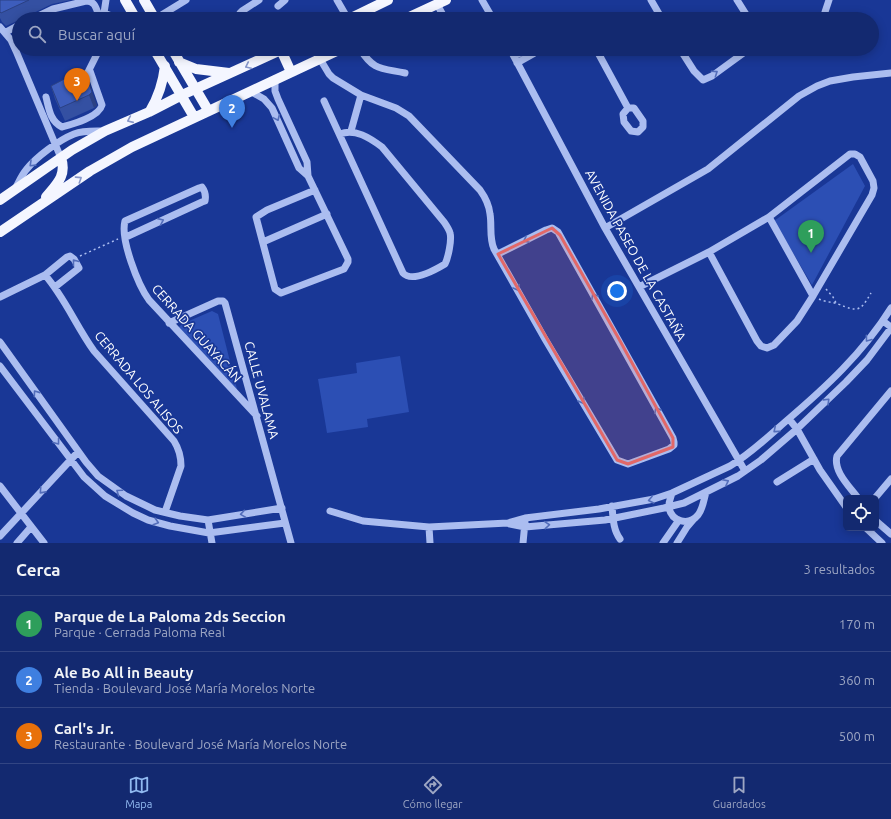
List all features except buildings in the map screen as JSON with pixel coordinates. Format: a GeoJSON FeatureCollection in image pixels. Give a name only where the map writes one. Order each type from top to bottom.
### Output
{"type":"FeatureCollection","features":[{"type":"Feature","properties":{"kind":"main road"},"geometry":{"type":"LineString","coordinates":[[125,0],[132,12]]}},
{"type":"Feature","properties":{"kind":"main road"},"geometry":{"type":"LineString","coordinates":[[144,0],[151,12]]}},
{"type":"Feature","properties":{"kind":"main road"},"geometry":{"type":"LineString","coordinates":[[363,12],[388,0]]}},
{"type":"Feature","properties":{"kind":"main road"},"geometry":{"type":"LineString","coordinates":[[419,12],[442,1]]}},
{"type":"Feature","properties":{"kind":"main road"},"geometry":{"type":"LineString","coordinates":[[159,56],[194,117]]}},
{"type":"Feature","properties":{"kind":"main road"},"geometry":{"type":"LineString","coordinates":[[176,56],[208,110]]}},
{"type":"Feature","properties":{"kind":"main road"},"geometry":{"type":"LineString","coordinates":[[0,200],[61,158],[105,131],[268,56]]}},
{"type":"Feature","properties":{"kind":"main road"},"geometry":{"type":"LineString","coordinates":[[284,56],[291,72]]}},
{"type":"Feature","properties":{"kind":"main road"},"geometry":{"type":"LineString","coordinates":[[0,232],[110,159],[132,147],[208,110],[326,56]]}},
{"type":"Feature","properties":{"kind":"main road"},"geometry":{"type":"LineString","coordinates":[[180,62],[196,69],[231,74]]}},
{"type":"Feature","properties":{"kind":"main road"},"geometry":{"type":"LineString","coordinates":[[149,112],[159,95],[165,66]]}},
{"type":"Feature","properties":{"kind":"main road"},"geometry":{"type":"LineString","coordinates":[[38,206],[60,179],[63,172],[61,158]]}},
{"type":"Feature","properties":{"kind":"street"},"geometry":{"type":"LineString","coordinates":[[102,12],[106,0]]}},
{"type":"Feature","properties":{"kind":"street"},"geometry":{"type":"LineString","coordinates":[[166,12],[186,0]]}},
{"type":"Feature","properties":{"kind":"street"},"geometry":{"type":"LineString","coordinates":[[241,12],[259,0]]}},
{"type":"Feature","properties":{"kind":"street"},"geometry":{"type":"LineString","coordinates":[[278,6],[285,0]]}},
{"type":"Feature","properties":{"kind":"street"},"geometry":{"type":"LineString","coordinates":[[337,0],[345,12]]}},
{"type":"Feature","properties":{"kind":"street"},"geometry":{"type":"LineString","coordinates":[[482,0],[489,12]]}},
{"type":"Feature","properties":{"kind":"street"},"geometry":{"type":"LineString","coordinates":[[650,0],[658,12]]}},
{"type":"Feature","properties":{"kind":"street"},"geometry":{"type":"LineString","coordinates":[[737,0],[745,12]]}},
{"type":"Feature","properties":{"kind":"street"},"geometry":{"type":"LineString","coordinates":[[826,12],[829,0]]}},
{"type":"Feature","properties":{"kind":"street"},"geometry":{"type":"LineString","coordinates":[[48,12],[57,8],[86,1],[90,1],[94,4],[99,12]]}},
{"type":"Feature","properties":{"kind":"street"},"geometry":{"type":"LineString","coordinates":[[442,1],[444,12]]}},
{"type":"Feature","properties":{"kind":"street"},"geometry":{"type":"LineString","coordinates":[[3,30],[12,42]]}},
{"type":"Feature","properties":{"kind":"street"},"geometry":{"type":"LineString","coordinates":[[20,56],[61,158]]}},
{"type":"Feature","properties":{"kind":"street"},"geometry":{"type":"LineString","coordinates":[[80,81],[90,70],[95,56]]}},
{"type":"Feature","properties":{"kind":"street"},"geometry":{"type":"LineString","coordinates":[[365,56],[368,61],[376,67],[405,73]]}},
{"type":"Feature","properties":{"kind":"street","name":"AVENIDA PASEO DE LA CASTAÑA"},"geometry":{"type":"LineString","coordinates":[[513,56],[605,228],[745,471]]}},
{"type":"Feature","properties":{"kind":"street"},"geometry":{"type":"LineString","coordinates":[[515,60],[520,56]]}},
{"type":"Feature","properties":{"kind":"street"},"geometry":{"type":"LineString","coordinates":[[515,60],[527,56]]}},
{"type":"Feature","properties":{"kind":"street"},"geometry":{"type":"LineString","coordinates":[[600,56],[628,108]]}},
{"type":"Feature","properties":{"kind":"street"},"geometry":{"type":"LineString","coordinates":[[685,56],[697,75],[703,80],[712,76],[739,56]]}},
{"type":"Feature","properties":{"kind":"street"},"geometry":{"type":"LineString","coordinates":[[320,59],[333,78],[364,96],[396,108],[409,116],[480,190],[488,203],[491,241],[498,254],[545,339],[617,460],[628,464],[669,450],[673,447],[673,438],[558,232],[552,228],[546,230],[498,254]]}},
{"type":"Feature","properties":{"kind":"street"},"geometry":{"type":"LineString","coordinates":[[37,101],[49,96],[51,117],[56,124],[62,127],[80,121],[96,113],[101,109],[102,104],[90,70]]}},
{"type":"Feature","properties":{"kind":"street"},"geometry":{"type":"LineString","coordinates":[[605,228],[708,169],[799,96],[817,86],[830,81],[891,73]]}},
{"type":"Feature","properties":{"kind":"street"},"geometry":{"type":"LineString","coordinates":[[275,79],[277,95],[307,162],[308,176]]}},
{"type":"Feature","properties":{"kind":"street"},"geometry":{"type":"LineString","coordinates":[[250,91],[264,100],[272,108],[299,168],[308,176],[328,214],[348,258],[348,262],[344,269],[281,293],[275,288],[256,217],[267,210],[315,190]]}},
{"type":"Feature","properties":{"kind":"street"},"geometry":{"type":"LineString","coordinates":[[351,131],[356,116],[359,114],[364,96]]}},
{"type":"Feature","properties":{"kind":"street"},"geometry":{"type":"LineString","coordinates":[[324,101],[403,273],[408,277],[416,277],[444,264],[448,256],[450,236],[448,227],[382,147],[370,139],[351,131],[340,134]]}},
{"type":"Feature","properties":{"kind":"street"},"geometry":{"type":"LineString","coordinates":[[282,131],[292,127]]}},
{"type":"Feature","properties":{"kind":"street"},"geometry":{"type":"LineString","coordinates":[[15,189],[26,169],[56,145],[74,134],[92,130],[105,131]]}},
{"type":"Feature","properties":{"kind":"street"},"geometry":{"type":"LineString","coordinates":[[639,287],[709,252],[769,217],[850,154],[855,154],[860,157],[872,181],[874,188],[872,195],[814,296],[796,322],[782,338],[771,347],[767,348],[761,346],[709,252]]}},
{"type":"Feature","properties":{"kind":"street","name":"CERRADA GUAYACÁN"},"geometry":{"type":"LineString","coordinates":[[126,236],[205,201],[206,197],[204,189],[199,188],[127,220],[124,224],[126,236],[132,264],[140,287],[149,300],[257,416]]}},
{"type":"Feature","properties":{"kind":"street"},"geometry":{"type":"LineString","coordinates":[[262,242],[328,214]]}},
{"type":"Feature","properties":{"kind":"street"},"geometry":{"type":"LineString","coordinates":[[769,217],[814,296]]}},
{"type":"Feature","properties":{"kind":"street"},"geometry":{"type":"LineString","coordinates":[[0,297],[46,275],[70,256],[74,259],[79,268],[56,287]]}},
{"type":"Feature","properties":{"kind":"street","name":"CERRADA LOS ALISOS"},"geometry":{"type":"LineString","coordinates":[[46,275],[56,287],[94,351],[170,436],[178,448],[181,458],[181,466],[165,512]]}},
{"type":"Feature","properties":{"kind":"street","name":"CALLE UVALAMA"},"geometry":{"type":"LineString","coordinates":[[169,323],[218,301],[223,301],[225,303],[291,543]]}},
{"type":"Feature","properties":{"kind":"street"},"geometry":{"type":"LineString","coordinates":[[508,524],[525,518],[654,499],[672,493],[730,466],[789,419],[836,376],[855,356],[891,309]]}},
{"type":"Feature","properties":{"kind":"street"},"geometry":{"type":"LineString","coordinates":[[330,511],[363,520],[429,527],[508,524],[524,527],[605,520],[684,503],[745,471],[761,460],[797,429],[867,360],[891,328],[883,320]]}},
{"type":"Feature","properties":{"kind":"street"},"geometry":{"type":"LineString","coordinates":[[1,345],[86,462],[98,476],[126,496],[155,510],[180,516],[208,520],[282,508]]}},
{"type":"Feature","properties":{"kind":"street"},"geometry":{"type":"LineString","coordinates":[[0,366],[84,477],[96,489],[133,513],[148,520],[170,526],[209,533],[285,523]]}},
{"type":"Feature","properties":{"kind":"street"},"geometry":{"type":"LineString","coordinates":[[856,495],[837,468],[836,461],[838,456],[891,391]]}},
{"type":"Feature","properties":{"kind":"street"},"geometry":{"type":"LineString","coordinates":[[789,419],[797,429],[814,459],[843,503]]}},
{"type":"Feature","properties":{"kind":"street"},"geometry":{"type":"LineString","coordinates":[[0,536],[78,452]]}},
{"type":"Feature","properties":{"kind":"street"},"geometry":{"type":"LineString","coordinates":[[777,482],[814,459]]}},
{"type":"Feature","properties":{"kind":"street"},"geometry":{"type":"LineString","coordinates":[[878,495],[891,479]]}},
{"type":"Feature","properties":{"kind":"street"},"geometry":{"type":"LineString","coordinates":[[0,486],[44,543]]}},
{"type":"Feature","properties":{"kind":"street"},"geometry":{"type":"LineString","coordinates":[[677,543],[687,527],[700,512],[706,492]]}},
{"type":"Feature","properties":{"kind":"street"},"geometry":{"type":"LineString","coordinates":[[672,493],[669,507],[674,516],[679,520],[687,522],[694,520]]}},
{"type":"Feature","properties":{"kind":"street"},"geometry":{"type":"LineString","coordinates":[[612,506],[616,532],[620,538]]}},
{"type":"Feature","properties":{"kind":"street"},"geometry":{"type":"LineString","coordinates":[[523,543],[525,518]]}},
{"type":"Feature","properties":{"kind":"street"},"geometry":{"type":"LineString","coordinates":[[208,520],[209,533],[212,543]]}},
{"type":"Feature","properties":{"kind":"street"},"geometry":{"type":"LineString","coordinates":[[663,543],[679,520]]}},
{"type":"Feature","properties":{"kind":"street"},"geometry":{"type":"LineString","coordinates":[[879,523],[891,534]]}},
{"type":"Feature","properties":{"kind":"street"},"geometry":{"type":"LineString","coordinates":[[17,543],[31,527]]}},
{"type":"Feature","properties":{"kind":"street"},"geometry":{"type":"LineString","coordinates":[[429,527],[430,543]]}},
{"type":"Feature","properties":{"kind":"street"},"geometry":{"type":"LineString","coordinates":[[869,531],[882,543]]}},
{"type":"Feature","properties":{"kind":"path"},"geometry":{"type":"LineString","coordinates":[[74,259],[126,236]]}},
{"type":"Feature","properties":{"kind":"path"},"geometry":{"type":"LineString","coordinates":[[820,284],[829,291],[836,304]]}},
{"type":"Feature","properties":{"kind":"path"},"geometry":{"type":"LineString","coordinates":[[814,296],[821,300],[848,309],[859,309],[871,293]]}},
{"type":"Feature","properties":{"kind":"highlighted area"},"geometry":{"type":"Polygon","coordinates":[[[552,228],[560,235],[673,438],[673,447],[628,464],[617,460],[498,254],[552,228]]]}},
{"type":"Feature","properties":{"kind":"shaded area"},"geometry":{"type":"Polygon","coordinates":[[[853,164],[865,186],[812,285],[774,221],[853,164]]]}},
{"type":"Feature","properties":{"kind":"shaded area"},"geometry":{"type":"Polygon","coordinates":[[[212,311],[218,314],[237,389],[234,388],[180,331],[179,327],[182,324],[212,311]]]}},
{"type":"Feature","properties":{"kind":"shaded area"},"geometry":{"type":"Polygon","coordinates":[[[400,356],[409,412],[367,419],[368,427],[327,433],[318,379],[357,373],[356,363],[400,356]]]}},
{"type":"Feature","properties":{"kind":"place","name":"Carl's Jr."},"geometry":{"type":"Point","coordinates":[77,101]}},
{"type":"Feature","properties":{"kind":"place","name":"Ale Bo All in Beauty"},"geometry":{"type":"Point","coordinates":[232,128]}},
{"type":"Feature","properties":{"kind":"place","name":"Parque de La Paloma 2ds Seccion"},"geometry":{"type":"Point","coordinates":[811,253]}}]}
